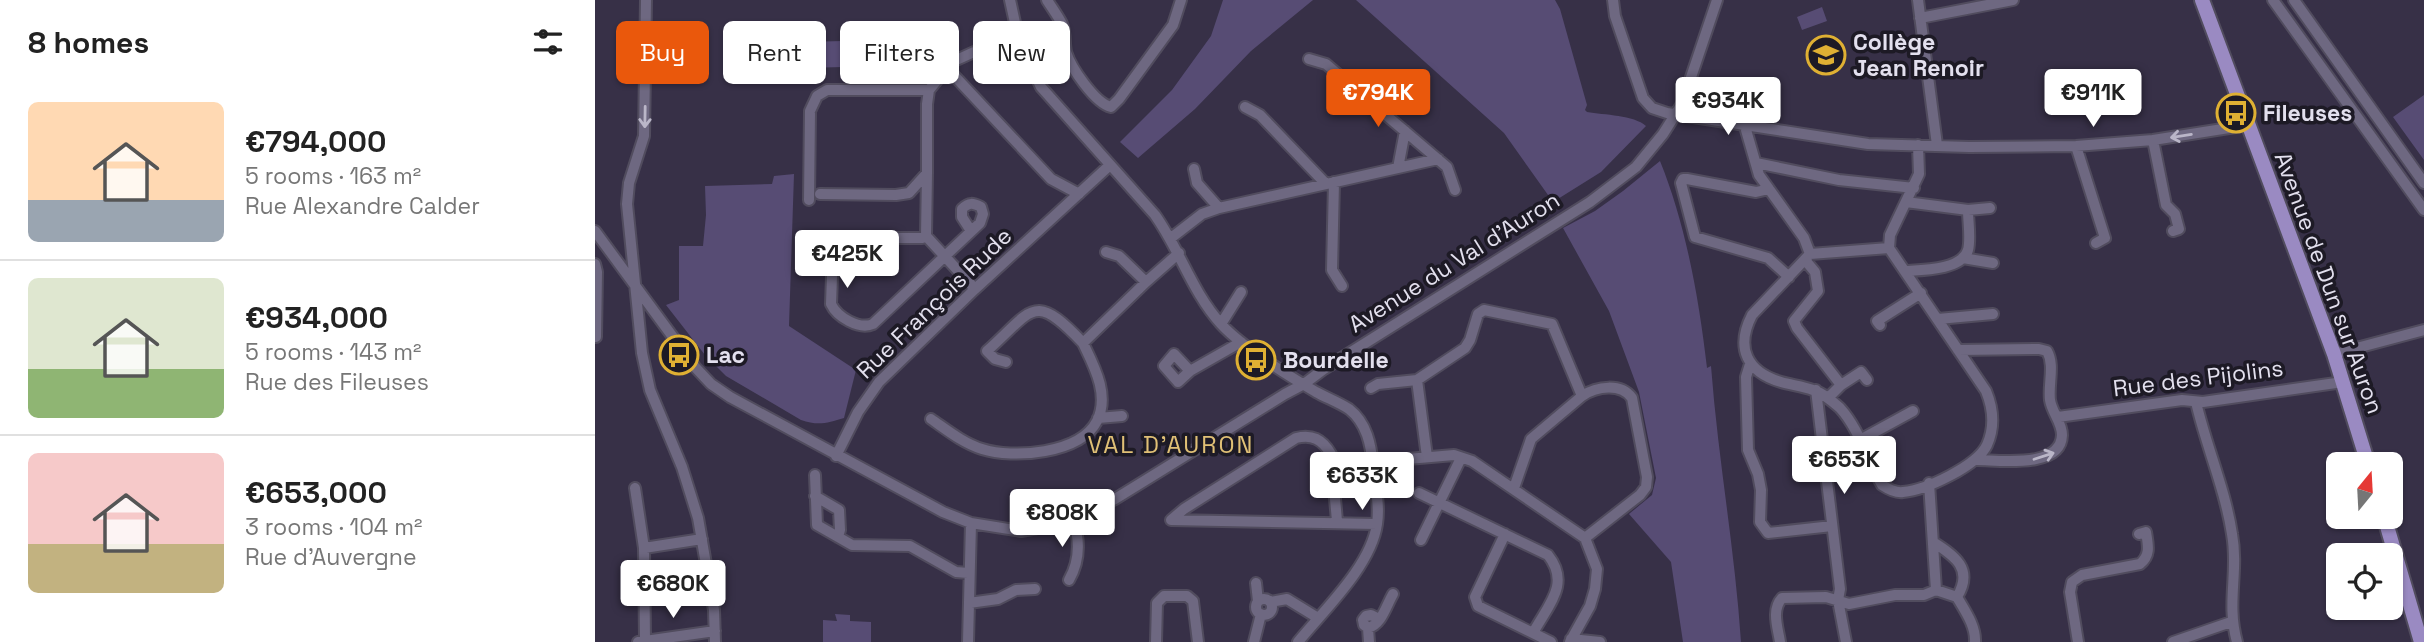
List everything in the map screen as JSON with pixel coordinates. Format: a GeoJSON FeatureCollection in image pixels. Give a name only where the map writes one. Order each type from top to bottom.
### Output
{"type":"FeatureCollection","features":[{"type":"Feature","properties":{"kind":"main road","name":"Avenue de Dun sur Auron"},"geometry":{"type":"LineString","coordinates":[[2202,0],[2334,354],[2364,452]]}},
{"type":"Feature","properties":{"kind":"main road"},"geometry":{"type":"LineString","coordinates":[[2388,529],[2421,642]]}},
{"type":"Feature","properties":{"kind":"street"},"geometry":{"type":"LineString","coordinates":[[635,488],[644,548],[641,641],[715,636],[714,610],[702,539],[682,467],[650,390],[642,353],[627,204],[629,183],[644,136],[646,0]]}},
{"type":"Feature","properties":{"kind":"street"},"geometry":{"type":"LineString","coordinates":[[1010,0],[1015,21]]}},
{"type":"Feature","properties":{"kind":"street"},"geometry":{"type":"LineString","coordinates":[[1047,0],[1063,26],[1069,60],[1095,99],[1102,105],[1111,107],[1173,25],[1181,0]]}},
{"type":"Feature","properties":{"kind":"street"},"geometry":{"type":"LineString","coordinates":[[1613,0],[1615,16],[1646,102],[1657,110],[1676,114],[1868,144],[2022,148],[2153,140],[2248,125]]}},
{"type":"Feature","properties":{"kind":"street","name":"Avenue du Val d'Auron"},"geometry":{"type":"LineString","coordinates":[[595,231],[682,351],[711,384],[917,500],[971,523],[1021,531],[1073,519],[1115,499],[1304,384],[1590,202],[1636,167],[1651,151],[1689,91],[1717,0]]}},
{"type":"Feature","properties":{"kind":"street"},"geometry":{"type":"LineString","coordinates":[[1918,0],[1937,145]]}},
{"type":"Feature","properties":{"kind":"street"},"geometry":{"type":"LineString","coordinates":[[1920,18],[2013,0]]}},
{"type":"Feature","properties":{"kind":"street"},"geometry":{"type":"LineString","coordinates":[[2273,0],[2424,210]]}},
{"type":"Feature","properties":{"kind":"street"},"geometry":{"type":"LineString","coordinates":[[2294,0],[2424,183]]}},
{"type":"Feature","properties":{"kind":"street"},"geometry":{"type":"LineString","coordinates":[[1309,59],[1326,64],[1447,167],[1455,190]]}},
{"type":"Feature","properties":{"kind":"street"},"geometry":{"type":"LineString","coordinates":[[959,81],[1051,179],[1079,194]]}},
{"type":"Feature","properties":{"kind":"street"},"geometry":{"type":"LineString","coordinates":[[934,84],[929,90],[927,104],[926,236],[975,289]]}},
{"type":"Feature","properties":{"kind":"street"},"geometry":{"type":"LineString","coordinates":[[1040,84],[1155,215],[1171,238],[1195,290],[1221,324],[1241,342],[1304,384],[1351,411],[1369,438],[1377,524],[1374,538],[1363,560],[1298,642]]}},
{"type":"Feature","properties":{"kind":"street"},"geometry":{"type":"LineString","coordinates":[[809,200],[810,111],[817,96],[827,90],[929,90]]}},
{"type":"Feature","properties":{"kind":"street"},"geometry":{"type":"LineString","coordinates":[[1245,107],[1260,115],[1330,183],[1332,270],[1342,286]]}},
{"type":"Feature","properties":{"kind":"street"},"geometry":{"type":"LineString","coordinates":[[1747,124],[1746,130],[1759,175],[1804,238],[1815,272],[1818,291],[1795,318],[1795,325],[1841,385]]}},
{"type":"Feature","properties":{"kind":"street"},"geometry":{"type":"LineString","coordinates":[[1398,168],[1405,131]]}},
{"type":"Feature","properties":{"kind":"street"},"geometry":{"type":"LineString","coordinates":[[2153,140],[2167,205],[2175,214],[2179,229],[2173,231]]}},
{"type":"Feature","properties":{"kind":"street"},"geometry":{"type":"LineString","coordinates":[[1750,364],[1762,375],[1816,390],[1828,398],[1848,419],[1878,478],[1889,490],[1902,493],[1929,484],[1956,473],[1977,460],[1987,446],[1991,431],[1993,412],[1986,391],[1889,248],[1890,235],[1919,174],[1918,145]]}},
{"type":"Feature","properties":{"kind":"street"},"geometry":{"type":"LineString","coordinates":[[2076,146],[2105,238],[2096,243]]}},
{"type":"Feature","properties":{"kind":"street"},"geometry":{"type":"LineString","coordinates":[[1171,238],[1202,214],[1219,208],[1438,159]]}},
{"type":"Feature","properties":{"kind":"street"},"geometry":{"type":"LineString","coordinates":[[1756,163],[1839,180],[1914,188]]}},
{"type":"Feature","properties":{"kind":"street","name":"Rue François Rude"},"geometry":{"type":"LineString","coordinates":[[836,456],[858,412],[879,382],[1110,165]]}},
{"type":"Feature","properties":{"kind":"street"},"geometry":{"type":"LineString","coordinates":[[1194,169],[1198,183],[1219,208]]}},
{"type":"Feature","properties":{"kind":"street"},"geometry":{"type":"LineString","coordinates":[[820,194],[895,195],[909,192],[927,173]]}},
{"type":"Feature","properties":{"kind":"street"},"geometry":{"type":"LineString","coordinates":[[1769,189],[1756,192],[1687,178],[1681,183],[1695,237],[1763,256],[1789,277]]}},
{"type":"Feature","properties":{"kind":"street"},"geometry":{"type":"LineString","coordinates":[[1906,202],[1968,210],[1990,208]]}},
{"type":"Feature","properties":{"kind":"street"},"geometry":{"type":"LineString","coordinates":[[1963,258],[1968,250],[1968,210]]}},
{"type":"Feature","properties":{"kind":"street"},"geometry":{"type":"LineString","coordinates":[[926,236],[841,238],[832,249],[831,304],[834,310],[861,326],[873,324],[971,231]]}},
{"type":"Feature","properties":{"kind":"street"},"geometry":{"type":"LineString","coordinates":[[1832,526],[1768,533],[1762,528],[1761,490],[1748,450],[1747,377],[1750,364],[1744,342],[1747,324],[1752,315],[1808,257],[1889,248]]}},
{"type":"Feature","properties":{"kind":"street"},"geometry":{"type":"LineString","coordinates":[[1106,252],[1119,256],[1146,282]]}},
{"type":"Feature","properties":{"kind":"street"},"geometry":{"type":"LineString","coordinates":[[1083,343],[1179,254]]}},
{"type":"Feature","properties":{"kind":"street"},"geometry":{"type":"LineString","coordinates":[[1906,271],[1935,270],[1963,258],[1993,263]]}},
{"type":"Feature","properties":{"kind":"street"},"geometry":{"type":"LineString","coordinates":[[595,264],[596,337]]}},
{"type":"Feature","properties":{"kind":"street"},"geometry":{"type":"LineString","coordinates":[[1221,324],[1241,292]]}},
{"type":"Feature","properties":{"kind":"street"},"geometry":{"type":"LineString","coordinates":[[1880,325],[1877,321],[1921,293]]}},
{"type":"Feature","properties":{"kind":"street"},"geometry":{"type":"LineString","coordinates":[[930,419],[981,449],[1015,454],[1034,453],[1065,444],[1082,436],[1098,418],[1101,402],[1099,375],[1083,343],[1051,313],[1038,310],[1026,314],[987,351],[995,359],[1006,362]]}},
{"type":"Feature","properties":{"kind":"street"},"geometry":{"type":"LineString","coordinates":[[1371,388],[1378,384],[1417,380],[1465,348],[1478,314],[1484,310],[1552,324],[1582,396]]}},
{"type":"Feature","properties":{"kind":"street"},"geometry":{"type":"LineString","coordinates":[[1938,319],[1993,314]]}},
{"type":"Feature","properties":{"kind":"street"},"geometry":{"type":"LineString","coordinates":[[2334,354],[2424,330]]}},
{"type":"Feature","properties":{"kind":"street"},"geometry":{"type":"LineString","coordinates":[[1190,371],[1241,342]]}},
{"type":"Feature","properties":{"kind":"street"},"geometry":{"type":"LineString","coordinates":[[1958,350],[2039,349],[2047,351],[2050,357],[2050,398],[2062,433],[2061,445],[2049,457],[1977,460]]}},
{"type":"Feature","properties":{"kind":"street"},"geometry":{"type":"LineString","coordinates":[[1828,398],[1841,385],[1861,372],[1867,380]]}},
{"type":"Feature","properties":{"kind":"street"},"geometry":{"type":"LineString","coordinates":[[1417,380],[1427,457]]}},
{"type":"Feature","properties":{"kind":"street","name":"Rue des Pijolins"},"geometry":{"type":"LineString","coordinates":[[2058,417],[2343,382]]}},
{"type":"Feature","properties":{"kind":"street"},"geometry":{"type":"LineString","coordinates":[[1514,488],[1531,439],[1589,391],[1618,387],[1627,391],[1632,398],[1647,477],[1646,487],[1640,495],[1585,538]]}},
{"type":"Feature","properties":{"kind":"street"},"geometry":{"type":"LineString","coordinates":[[1816,390],[1840,589],[1838,600],[1846,642]]}},
{"type":"Feature","properties":{"kind":"street"},"geometry":{"type":"LineString","coordinates":[[2196,402],[2233,536],[2231,622],[2237,642]]}},
{"type":"Feature","properties":{"kind":"street"},"geometry":{"type":"LineString","coordinates":[[1860,440],[1913,411]]}},
{"type":"Feature","properties":{"kind":"street"},"geometry":{"type":"LineString","coordinates":[[1098,418],[1122,416]]}},
{"type":"Feature","properties":{"kind":"street"},"geometry":{"type":"LineString","coordinates":[[1337,522],[1331,454],[1315,437],[1305,436],[1284,445],[1171,520],[1377,524]]}},
{"type":"Feature","properties":{"kind":"street"},"geometry":{"type":"LineString","coordinates":[[1373,463],[1454,455],[1472,461],[1585,538],[1597,569],[1595,589],[1590,606],[1571,640],[1600,642]]}},
{"type":"Feature","properties":{"kind":"street"},"geometry":{"type":"LineString","coordinates":[[1421,540],[1461,458]]}},
{"type":"Feature","properties":{"kind":"street"},"geometry":{"type":"LineString","coordinates":[[815,475],[817,525],[852,545],[910,546],[956,572],[968,573]]}},
{"type":"Feature","properties":{"kind":"street"},"geometry":{"type":"LineString","coordinates":[[1929,484],[1936,590]]}},
{"type":"Feature","properties":{"kind":"street"},"geometry":{"type":"LineString","coordinates":[[1419,493],[1548,555],[1557,566],[1559,581],[1533,633]]}},
{"type":"Feature","properties":{"kind":"street"},"geometry":{"type":"LineString","coordinates":[[815,496],[839,510],[838,537]]}},
{"type":"Feature","properties":{"kind":"street"},"geometry":{"type":"LineString","coordinates":[[1069,580],[1076,567],[1078,549],[1073,519]]}},
{"type":"Feature","properties":{"kind":"street"},"geometry":{"type":"LineString","coordinates":[[968,642],[971,523]]}},
{"type":"Feature","properties":{"kind":"street"},"geometry":{"type":"LineString","coordinates":[[2078,642],[2070,592],[2071,582],[2082,575],[2140,564],[2145,560],[2148,547],[2146,532],[2139,534]]}},
{"type":"Feature","properties":{"kind":"street"},"geometry":{"type":"LineString","coordinates":[[1505,534],[1475,602],[1478,606],[1551,642]]}},
{"type":"Feature","properties":{"kind":"street"},"geometry":{"type":"LineString","coordinates":[[644,548],[702,539]]}},
{"type":"Feature","properties":{"kind":"street"},"geometry":{"type":"LineString","coordinates":[[1933,542],[1956,557],[1963,570],[1964,582],[1957,597]]}},
{"type":"Feature","properties":{"kind":"street"},"geometry":{"type":"LineString","coordinates":[[1256,583],[1264,601]]}},
{"type":"Feature","properties":{"kind":"street"},"geometry":{"type":"LineString","coordinates":[[969,603],[998,598],[1016,590],[1035,589]]}},
{"type":"Feature","properties":{"kind":"street"},"geometry":{"type":"LineString","coordinates":[[1780,642],[1775,611],[1781,598],[1826,597],[1849,604],[1895,595],[1924,595],[1936,590],[1957,597],[1969,616],[1975,642]]}},
{"type":"Feature","properties":{"kind":"street"},"geometry":{"type":"LineString","coordinates":[[1369,642],[1372,625],[1382,617],[1393,594]]}},
{"type":"Feature","properties":{"kind":"street"},"geometry":{"type":"LineString","coordinates":[[1156,642],[1157,603],[1164,596],[1187,596],[1193,601],[1198,642]]}},
{"type":"Feature","properties":{"kind":"street"},"geometry":{"type":"LineString","coordinates":[[1254,642],[1261,614],[1256,608],[1264,601],[1287,599],[1318,618]]}},
{"type":"Feature","properties":{"kind":"street"},"geometry":{"type":"LineString","coordinates":[[2172,642],[2231,622]]}},
{"type":"Feature","properties":{"kind":"shaded area"},"geometry":{"type":"Polygon","coordinates":[[[1223,0],[1313,0],[1251,51],[1195,109],[1138,158],[1120,142],[1172,90],[1211,36],[1223,0]]]}},
{"type":"Feature","properties":{"kind":"shaded area"},"geometry":{"type":"Polygon","coordinates":[[[1356,0],[1555,0],[1560,9],[1587,105],[1585,110],[1627,118],[1646,126],[1601,172],[1553,202],[1504,133],[1356,0]]]}},
{"type":"Feature","properties":{"kind":"shaded area"},"geometry":{"type":"Polygon","coordinates":[[[1822,7],[1827,21],[1802,30],[1797,17],[1822,7]]]}},
{"type":"Feature","properties":{"kind":"shaded area"},"geometry":{"type":"Polygon","coordinates":[[[826,41],[840,41],[840,67],[826,67],[826,41]]]}},
{"type":"Feature","properties":{"kind":"shaded area"},"geometry":{"type":"Polygon","coordinates":[[[2424,95],[2424,160],[2393,117],[2424,95]]]}},
{"type":"Feature","properties":{"kind":"shaded area"},"geometry":{"type":"Polygon","coordinates":[[[1660,161],[1684,236],[1707,368],[1711,366],[1741,642],[1683,642],[1671,562],[1629,514],[1652,495],[1656,478],[1639,392],[1609,311],[1563,228],[1595,211],[1660,161]]]}},
{"type":"Feature","properties":{"kind":"shaded area"},"geometry":{"type":"Polygon","coordinates":[[[794,174],[789,326],[856,370],[844,418],[823,423],[801,420],[726,376],[705,355],[666,305],[679,300],[679,246],[703,246],[705,186],[772,184],[774,176],[794,174]]]}},
{"type":"Feature","properties":{"kind":"shaded area"},"geometry":{"type":"Polygon","coordinates":[[[835,614],[850,615],[850,621],[871,622],[871,642],[823,642],[823,620],[837,621],[835,614]]]}},
{"type":"Feature","properties":{"kind":"place","name":"Collège Jean Renoir"},"geometry":{"type":"Point","coordinates":[1826,55]}},
{"type":"Feature","properties":{"kind":"place","name":"Fileuses"},"geometry":{"type":"Point","coordinates":[2236,113]}},
{"type":"Feature","properties":{"kind":"place","name":"Lac"},"geometry":{"type":"Point","coordinates":[679,355]}},
{"type":"Feature","properties":{"kind":"place","name":"Bourdelle"},"geometry":{"type":"Point","coordinates":[1256,360]}},
{"type":"Feature","properties":{"kind":"district","name":"VAL D'AURON"},"geometry":{"type":"Point","coordinates":[1171,444]}}]}
